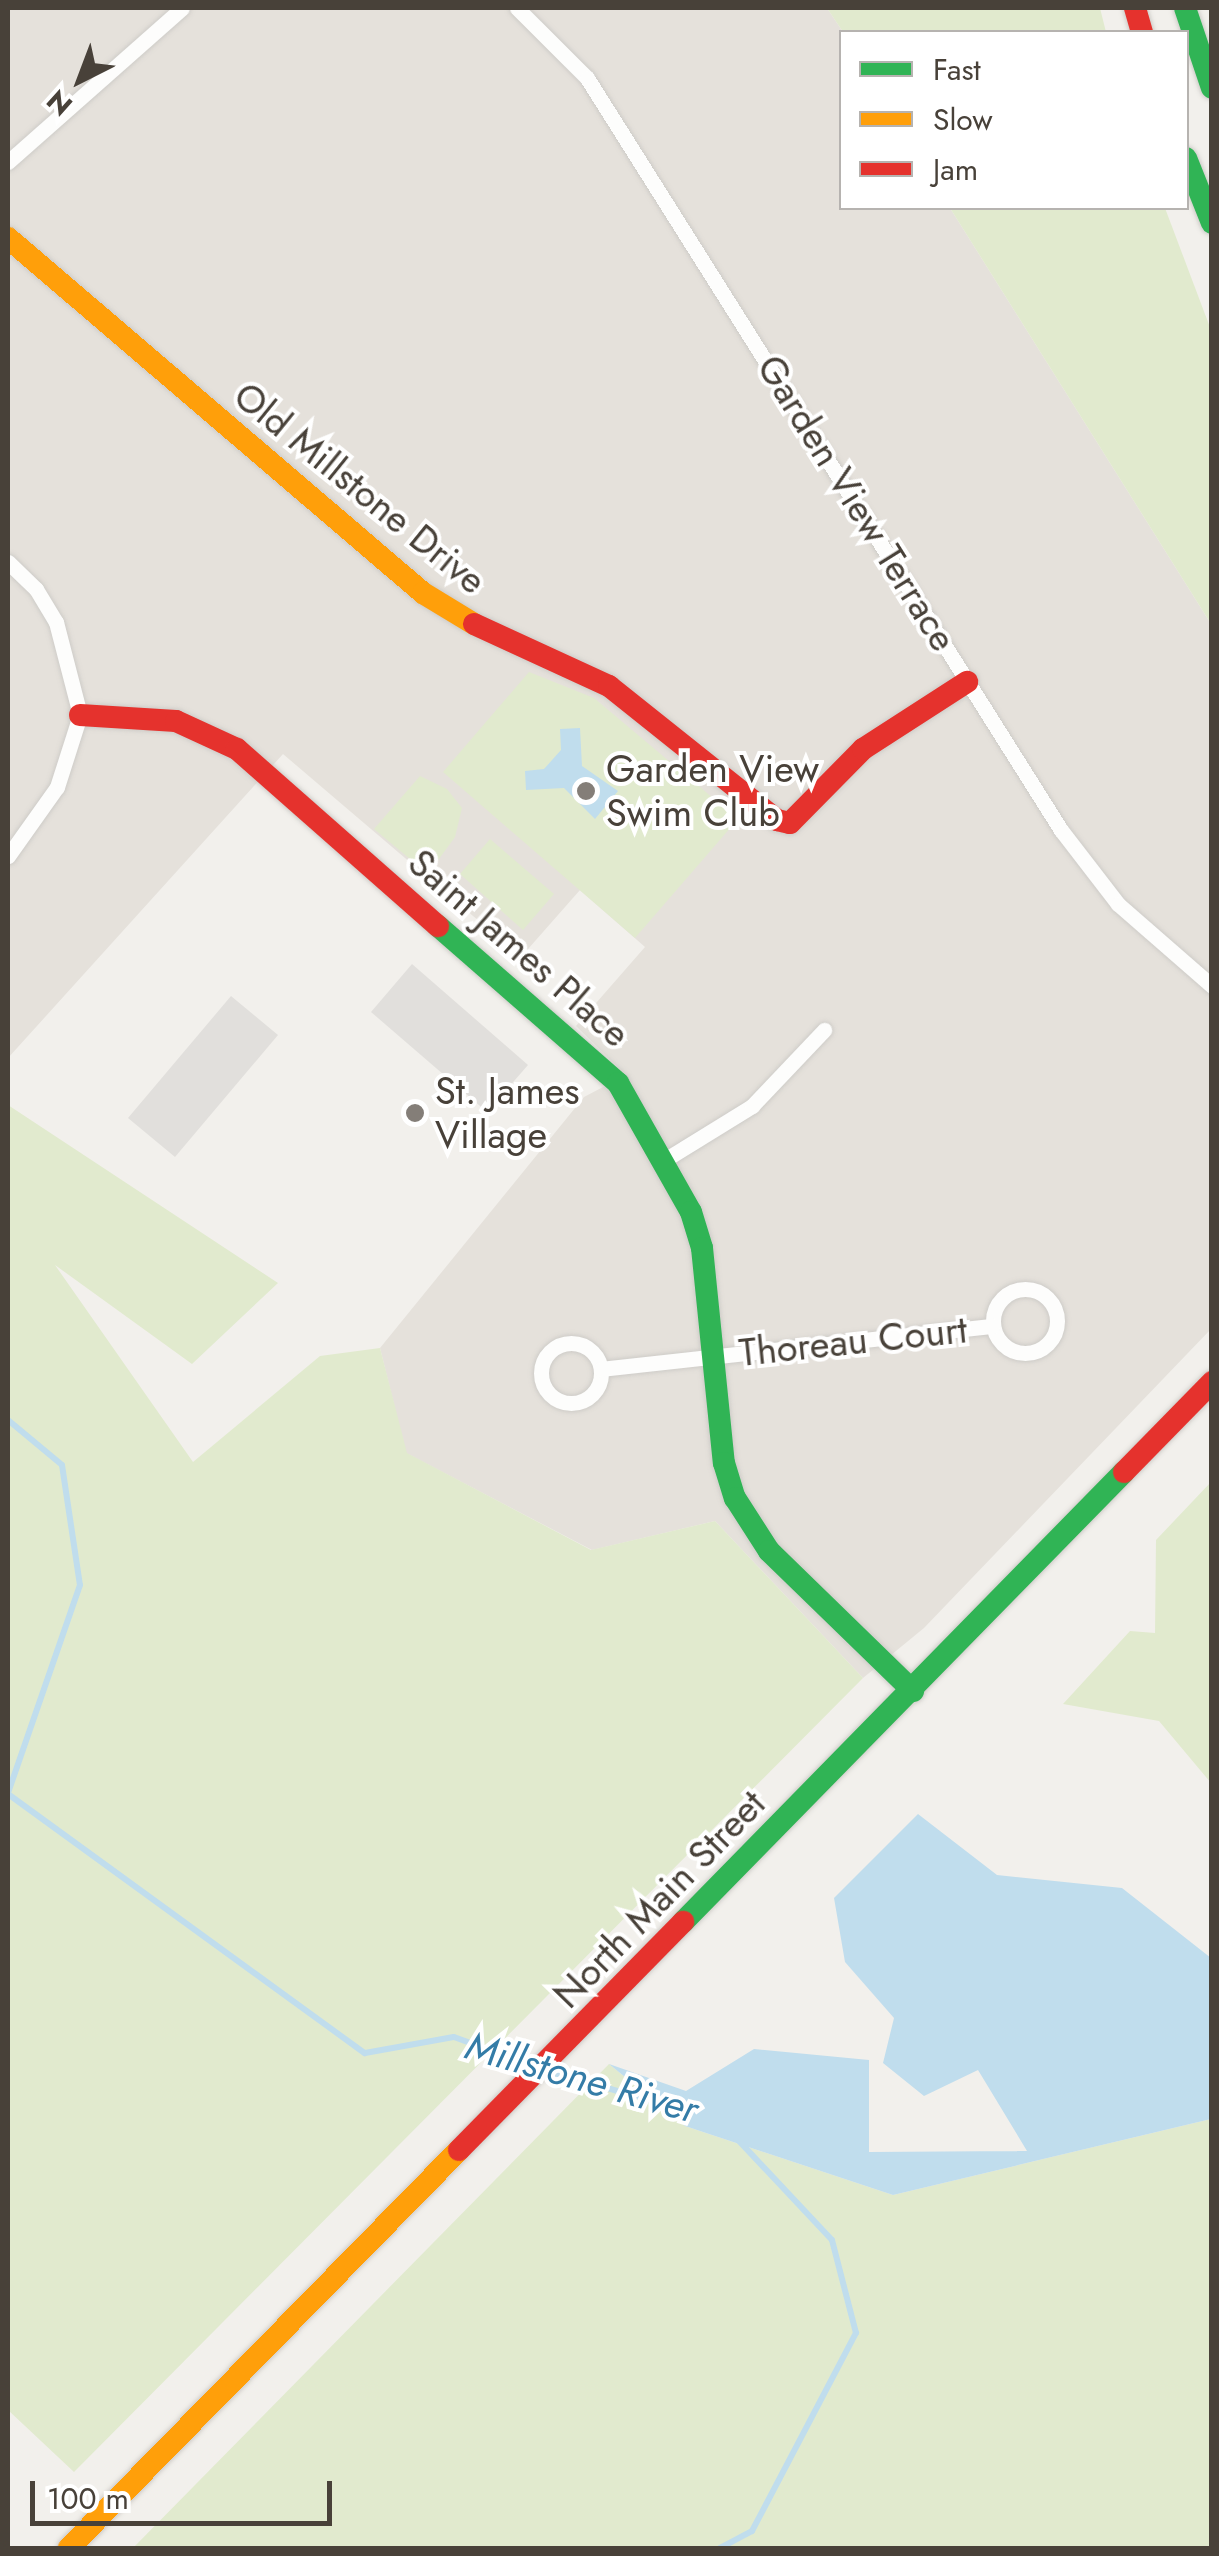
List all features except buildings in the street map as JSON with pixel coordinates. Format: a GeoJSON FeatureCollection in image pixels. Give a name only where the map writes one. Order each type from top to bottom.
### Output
{"type":"FeatureCollection","features":[{"type":"Feature","properties":{"kind":"main road"},"geometry":{"type":"LineString","coordinates":[[1185,8],[1212,88]]}},
{"type":"Feature","properties":{"kind":"main road"},"geometry":{"type":"LineString","coordinates":[[1189,165],[1212,222]]}},
{"type":"Feature","properties":{"kind":"main road","name":"Old Millstone Drive"},"geometry":{"type":"LineString","coordinates":[[8,238],[423,593],[490,634],[609,686],[760,809],[790,823],[864,749],[967,682]]}},
{"type":"Feature","properties":{"kind":"main road","name":"Saint James Place"},"geometry":{"type":"LineString","coordinates":[[80,714],[176,721],[237,749],[603,1066],[663,1161],[702,1248],[724,1463],[750,1525],[913,1690]]}},
{"type":"Feature","properties":{"kind":"main road","name":"North Main Street"},"geometry":{"type":"LineString","coordinates":[[70,2548],[1212,1382]]}},
{"type":"Feature","properties":{"kind":"street"},"geometry":{"type":"LineString","coordinates":[[8,162],[182,8]]}},
{"type":"Feature","properties":{"kind":"street","name":"Garden View Terrace"},"geometry":{"type":"LineString","coordinates":[[517,8],[587,78],[944,635],[967,682],[1108,892],[1212,986]]}},
{"type":"Feature","properties":{"kind":"street"},"geometry":{"type":"LineString","coordinates":[[8,562],[36,589],[56,622],[80,714],[57,787],[8,856]]}},
{"type":"Feature","properties":{"kind":"street"},"geometry":{"type":"LineString","coordinates":[[663,1161],[752,1106],[824,1030]]}},
{"type":"Feature","properties":{"kind":"street","name":"Thoreau Court"},"geometry":{"type":"LineString","coordinates":[[1022,1289],[1046,1296],[1056,1312],[1050,1342],[1032,1352],[1012,1350],[993,1326],[1000,1301],[1022,1289]]}},
{"type":"Feature","properties":{"kind":"street","name":"Thoreau Court"},"geometry":{"type":"LineString","coordinates":[[601,1369],[993,1326]]}},
{"type":"Feature","properties":{"kind":"street"},"geometry":{"type":"LineString","coordinates":[[570,1343],[587,1347],[601,1369],[593,1395],[576,1404],[558,1401],[541,1380],[547,1355],[570,1343]]}},
{"type":"Feature","properties":{"kind":"shaded area"},"geometry":{"type":"Polygon","coordinates":[[[8,8],[827,8],[842,30],[839,210],[951,210],[1211,624],[1211,1329],[924,1628],[863,1678],[715,1521],[592,1550],[406,1453],[380,1348],[584,1097],[626,1075],[576,1026],[645,947],[580,890],[521,957],[283,754],[8,1058],[8,8]]]}},
{"type":"Feature","properties":{"kind":"shaded area"},"geometry":{"type":"Polygon","coordinates":[[[412,964],[528,1065],[487,1112],[371,1012],[412,964]]]}},
{"type":"Feature","properties":{"kind":"shaded area"},"geometry":{"type":"Polygon","coordinates":[[[231,996],[278,1035],[175,1157],[128,1118],[231,996]]]}},
{"type":"Feature","properties":{"kind":"green space"},"geometry":{"type":"Polygon","coordinates":[[[827,8],[1100,8],[1106,30],[842,30],[827,8]]]}},
{"type":"Feature","properties":{"kind":"green space"},"geometry":{"type":"Polygon","coordinates":[[[951,210],[1166,210],[1211,330],[1211,624],[951,210]]]}},
{"type":"Feature","properties":{"kind":"green space","name":"Garden View Swim Club"},"geometry":{"type":"Polygon","coordinates":[[[529,672],[594,698],[738,819],[635,938],[443,772],[529,672]]]}},
{"type":"Feature","properties":{"kind":"green space"},"geometry":{"type":"Polygon","coordinates":[[[420,776],[447,789],[462,808],[455,837],[428,874],[374,829],[420,776]]]}},
{"type":"Feature","properties":{"kind":"green space"},"geometry":{"type":"Polygon","coordinates":[[[490,839],[554,894],[523,930],[460,874],[490,839]]]}},
{"type":"Feature","properties":{"kind":"green space"},"geometry":{"type":"Polygon","coordinates":[[[8,1105],[278,1283],[192,1364],[55,1265],[193,1462],[320,1356],[380,1348],[407,1453],[591,1550],[715,1521],[863,1678],[74,2472],[8,2410],[8,1105]]]}},
{"type":"Feature","properties":{"kind":"green space"},"geometry":{"type":"Polygon","coordinates":[[[1211,1482],[1211,1783],[1159,1721],[1063,1704],[1130,1631],[1155,1633],[1156,1540],[1211,1482]]]}},
{"type":"Feature","properties":{"kind":"green space"},"geometry":{"type":"Polygon","coordinates":[[[609,2064],[685,2126],[893,2195],[1211,2119],[1211,2548],[133,2548],[609,2064]]]}},
{"type":"Feature","properties":{"kind":"water"},"geometry":{"type":"Polygon","coordinates":[[[580,728],[582,766],[618,791],[595,819],[564,788],[526,790],[525,771],[544,769],[561,750],[560,729],[580,728]]]}},
{"type":"Feature","properties":{"kind":"water"},"geometry":{"type":"Polygon","coordinates":[[[918,1814],[997,1875],[1122,1888],[1211,1958],[1211,2119],[893,2195],[685,2126],[609,2064],[686,2091],[754,2049],[869,2060],[869,2152],[1027,2151],[978,2070],[924,2096],[883,2063],[894,2018],[845,1962],[834,1898],[918,1814]]]}},
{"type":"Feature","properties":{"kind":"waterway","name":"Millstone River"},"geometry":{"type":"LineString","coordinates":[[8,1420],[62,1465],[80,1585],[8,1793]]}},
{"type":"Feature","properties":{"kind":"waterway","name":"Millstone River"},"geometry":{"type":"LineString","coordinates":[[8,1794],[365,2053],[454,2037],[536,2067]]}},
{"type":"Feature","properties":{"kind":"waterway","name":"Millstone River"},"geometry":{"type":"LineString","coordinates":[[547,2071],[660,2103]]}},
{"type":"Feature","properties":{"kind":"waterway","name":"Millstone River"},"geometry":{"type":"LineString","coordinates":[[720,2548],[752,2531],[856,2333],[832,2240],[737,2139]]}},
{"type":"Feature","properties":{"kind":"traffic: fast"},"geometry":{"type":"LineString","coordinates":[[1185,8],[1212,88]]}},
{"type":"Feature","properties":{"kind":"traffic: fast"},"geometry":{"type":"LineString","coordinates":[[1189,166],[1212,223]]}},
{"type":"Feature","properties":{"kind":"traffic: fast"},"geometry":{"type":"LineString","coordinates":[[438,926],[618,1083],[691,1212],[702,1248],[724,1463],[735,1498],[769,1551],[913,1691]]}},
{"type":"Feature","properties":{"kind":"traffic: fast"},"geometry":{"type":"LineString","coordinates":[[683,1922],[1124,1472]]}},
{"type":"Feature","properties":{"kind":"traffic: slow"},"geometry":{"type":"LineString","coordinates":[[8,238],[423,593],[474,624]]}},
{"type":"Feature","properties":{"kind":"traffic: slow"},"geometry":{"type":"LineString","coordinates":[[69,2548],[459,2150]]}},
{"type":"Feature","properties":{"kind":"traffic: jam"},"geometry":{"type":"LineString","coordinates":[[1135,8],[1141,30]]}},
{"type":"Feature","properties":{"kind":"traffic: jam"},"geometry":{"type":"LineString","coordinates":[[474,624],[609,686],[777,820],[790,823],[863,749],[967,682]]}},
{"type":"Feature","properties":{"kind":"traffic: jam"},"geometry":{"type":"LineString","coordinates":[[80,715],[176,721],[237,749],[438,926]]}},
{"type":"Feature","properties":{"kind":"traffic: jam"},"geometry":{"type":"LineString","coordinates":[[1124,1472],[1212,1382]]}},
{"type":"Feature","properties":{"kind":"traffic: jam"},"geometry":{"type":"LineString","coordinates":[[459,2150],[683,1922]]}},
{"type":"Feature","properties":{"kind":"place","name":"Garden View Swim Club"},"geometry":{"type":"Point","coordinates":[586,791]}},
{"type":"Feature","properties":{"kind":"place","name":"St. James Village"},"geometry":{"type":"Point","coordinates":[415,1113]}}]}
